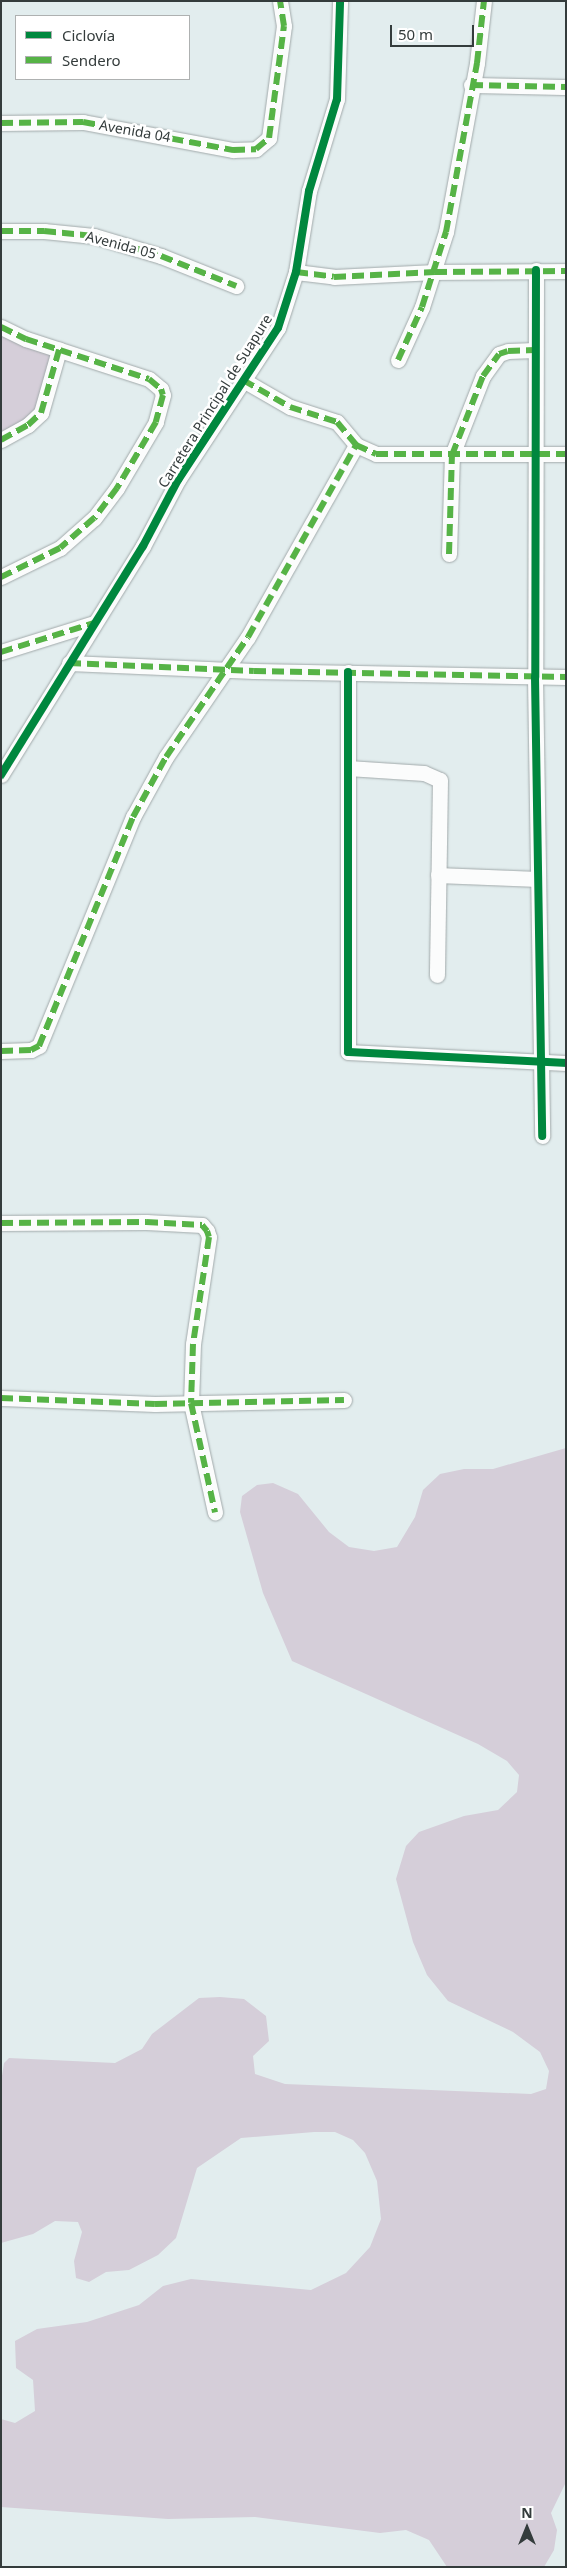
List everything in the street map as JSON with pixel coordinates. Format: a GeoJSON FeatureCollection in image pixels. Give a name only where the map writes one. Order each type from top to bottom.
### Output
{"type":"FeatureCollection","features":[{"type":"Feature","properties":{"kind":"street","name":"Carretera Principal de Suapure"},"geometry":{"type":"LineString","coordinates":[[1,775],[184,472],[278,328],[296,272],[308,191],[336,99],[340,1]]}},
{"type":"Feature","properties":{"kind":"street"},"geometry":{"type":"LineString","coordinates":[[398,360],[435,272],[446,232],[484,1]]}},
{"type":"Feature","properties":{"kind":"street","name":"Avenida 04"},"geometry":{"type":"LineString","coordinates":[[1,123],[53,121],[106,125],[244,151],[256,149],[265,143],[282,44],[281,4]]}},
{"type":"Feature","properties":{"kind":"street"},"geometry":{"type":"LineString","coordinates":[[471,86],[566,86]]}},
{"type":"Feature","properties":{"kind":"street","name":"Avenida 05"},"geometry":{"type":"LineString","coordinates":[[1,231],[44,231],[94,236],[147,251],[236,286]]}},
{"type":"Feature","properties":{"kind":"street"},"geometry":{"type":"LineString","coordinates":[[536,270],[535,677],[542,1136]]}},
{"type":"Feature","properties":{"kind":"street"},"geometry":{"type":"LineString","coordinates":[[296,272],[334,276],[435,272],[566,271]]}},
{"type":"Feature","properties":{"kind":"street"},"geometry":{"type":"LineString","coordinates":[[1,327],[59,350],[156,383],[163,395],[160,412],[117,488],[87,526],[60,548],[1,577]]}},
{"type":"Feature","properties":{"kind":"street"},"geometry":{"type":"LineString","coordinates":[[1,440],[28,425],[41,413],[59,350]]}},
{"type":"Feature","properties":{"kind":"street"},"geometry":{"type":"LineString","coordinates":[[449,554],[452,455],[490,363],[508,351],[536,350]]}},
{"type":"Feature","properties":{"kind":"street"},"geometry":{"type":"LineString","coordinates":[[243,380],[290,407],[336,422],[356,445],[376,454],[566,454]]}},
{"type":"Feature","properties":{"kind":"street"},"geometry":{"type":"LineString","coordinates":[[1,1051],[31,1050],[39,1046],[133,817],[166,757],[248,637],[356,445]]}},
{"type":"Feature","properties":{"kind":"street"},"geometry":{"type":"LineString","coordinates":[[1,652],[94,623]]}},
{"type":"Feature","properties":{"kind":"street"},"geometry":{"type":"LineString","coordinates":[[69,663],[225,670],[566,677]]}},
{"type":"Feature","properties":{"kind":"street"},"geometry":{"type":"LineString","coordinates":[[348,672],[348,1052],[566,1064]]}},
{"type":"Feature","properties":{"kind":"street"},"geometry":{"type":"LineString","coordinates":[[348,768],[424,773],[440,780],[437,975]]}},
{"type":"Feature","properties":{"kind":"street"},"geometry":{"type":"LineString","coordinates":[[438,875],[537,879]]}},
{"type":"Feature","properties":{"kind":"street"},"geometry":{"type":"LineString","coordinates":[[1,1223],[146,1222],[202,1225],[209,1237],[193,1344],[191,1404],[215,1512]]}},
{"type":"Feature","properties":{"kind":"street"},"geometry":{"type":"LineString","coordinates":[[1,1398],[100,1404],[344,1400]]}},
{"type":"Feature","properties":{"kind":"shaded area"},"geometry":{"type":"Polygon","coordinates":[[[1,327],[59,350],[46,403],[1,440],[1,327]]]}},
{"type":"Feature","properties":{"kind":"shaded area"},"geometry":{"type":"Polygon","coordinates":[[[566,1448],[566,2482],[551,2513],[557,2530],[554,2550],[544,2567],[447,2567],[429,2540],[406,2530],[380,2533],[255,2517],[168,2519],[1,2507],[1,2419],[15,2423],[35,2411],[33,2380],[16,2368],[15,2341],[37,2329],[87,2322],[139,2305],[163,2286],[191,2279],[311,2290],[346,2273],[370,2247],[381,2219],[377,2181],[365,2153],[353,2140],[335,2132],[241,2138],[197,2168],[176,2238],[158,2255],[129,2270],[106,2272],[89,2282],[76,2278],[74,2261],[82,2232],[78,2222],[55,2221],[33,2234],[1,2243],[1,2082],[4,2063],[9,2058],[115,2063],[142,2049],[152,2034],[199,1998],[220,1997],[244,1999],[266,2016],[269,2041],[253,2056],[255,2074],[285,2084],[531,2094],[546,2089],[549,2071],[540,2052],[513,2032],[448,2001],[427,1975],[413,1942],[396,1879],[406,1846],[419,1832],[464,1816],[498,1810],[517,1792],[519,1775],[507,1761],[478,1744],[292,1661],[263,1593],[240,1512],[242,1496],[257,1485],[273,1483],[298,1494],[329,1532],[349,1547],[374,1551],[397,1547],[415,1517],[423,1490],[440,1474],[464,1469],[493,1469],[566,1448]]]}},
{"type":"Feature","properties":{"kind":"marked path"},"geometry":{"type":"LineString","coordinates":[[1,123],[83,122],[233,150],[256,149],[269,138],[284,26],[280,1]]}},
{"type":"Feature","properties":{"kind":"marked path"},"geometry":{"type":"LineString","coordinates":[[398,360],[422,307],[446,232],[477,63],[484,1]]}},
{"type":"Feature","properties":{"kind":"marked path"},"geometry":{"type":"LineString","coordinates":[[471,85],[566,87]]}},
{"type":"Feature","properties":{"kind":"marked path"},"geometry":{"type":"LineString","coordinates":[[1,231],[44,231],[94,236],[161,256],[236,286]]}},
{"type":"Feature","properties":{"kind":"marked path"},"geometry":{"type":"LineString","coordinates":[[296,272],[334,277],[435,272],[566,271]]}},
{"type":"Feature","properties":{"kind":"marked path"},"geometry":{"type":"LineString","coordinates":[[1,327],[26,339],[149,379],[161,389],[163,395],[156,422],[117,488],[94,518],[60,548],[1,577]]}},
{"type":"Feature","properties":{"kind":"marked path"},"geometry":{"type":"LineString","coordinates":[[1,440],[28,425],[41,413],[59,350]]}},
{"type":"Feature","properties":{"kind":"marked path"},"geometry":{"type":"LineString","coordinates":[[449,554],[452,455],[483,376],[499,354],[508,351],[535,350]]}},
{"type":"Feature","properties":{"kind":"marked path"},"geometry":{"type":"LineString","coordinates":[[243,380],[290,407],[337,422],[356,445],[376,454],[566,454]]}},
{"type":"Feature","properties":{"kind":"marked path"},"geometry":{"type":"LineString","coordinates":[[1,1051],[31,1050],[39,1046],[133,817],[166,757],[248,637],[356,445]]}},
{"type":"Feature","properties":{"kind":"marked path"},"geometry":{"type":"LineString","coordinates":[[1,652],[94,623]]}},
{"type":"Feature","properties":{"kind":"marked path"},"geometry":{"type":"LineString","coordinates":[[69,663],[254,671],[566,677]]}},
{"type":"Feature","properties":{"kind":"marked path"},"geometry":{"type":"LineString","coordinates":[[1,1223],[146,1222],[202,1225],[207,1231],[209,1237],[193,1344],[191,1403],[215,1512]]}},
{"type":"Feature","properties":{"kind":"marked path"},"geometry":{"type":"LineString","coordinates":[[1,1398],[155,1404],[344,1400]]}},
{"type":"Feature","properties":{"kind":"cycle path"},"geometry":{"type":"LineString","coordinates":[[1,775],[143,546],[178,480],[278,328],[296,272],[309,191],[337,99],[340,1]]}},
{"type":"Feature","properties":{"kind":"cycle path"},"geometry":{"type":"LineString","coordinates":[[536,270],[535,677],[542,1136]]}},
{"type":"Feature","properties":{"kind":"cycle path"},"geometry":{"type":"LineString","coordinates":[[348,672],[348,1052],[566,1063]]}}]}
